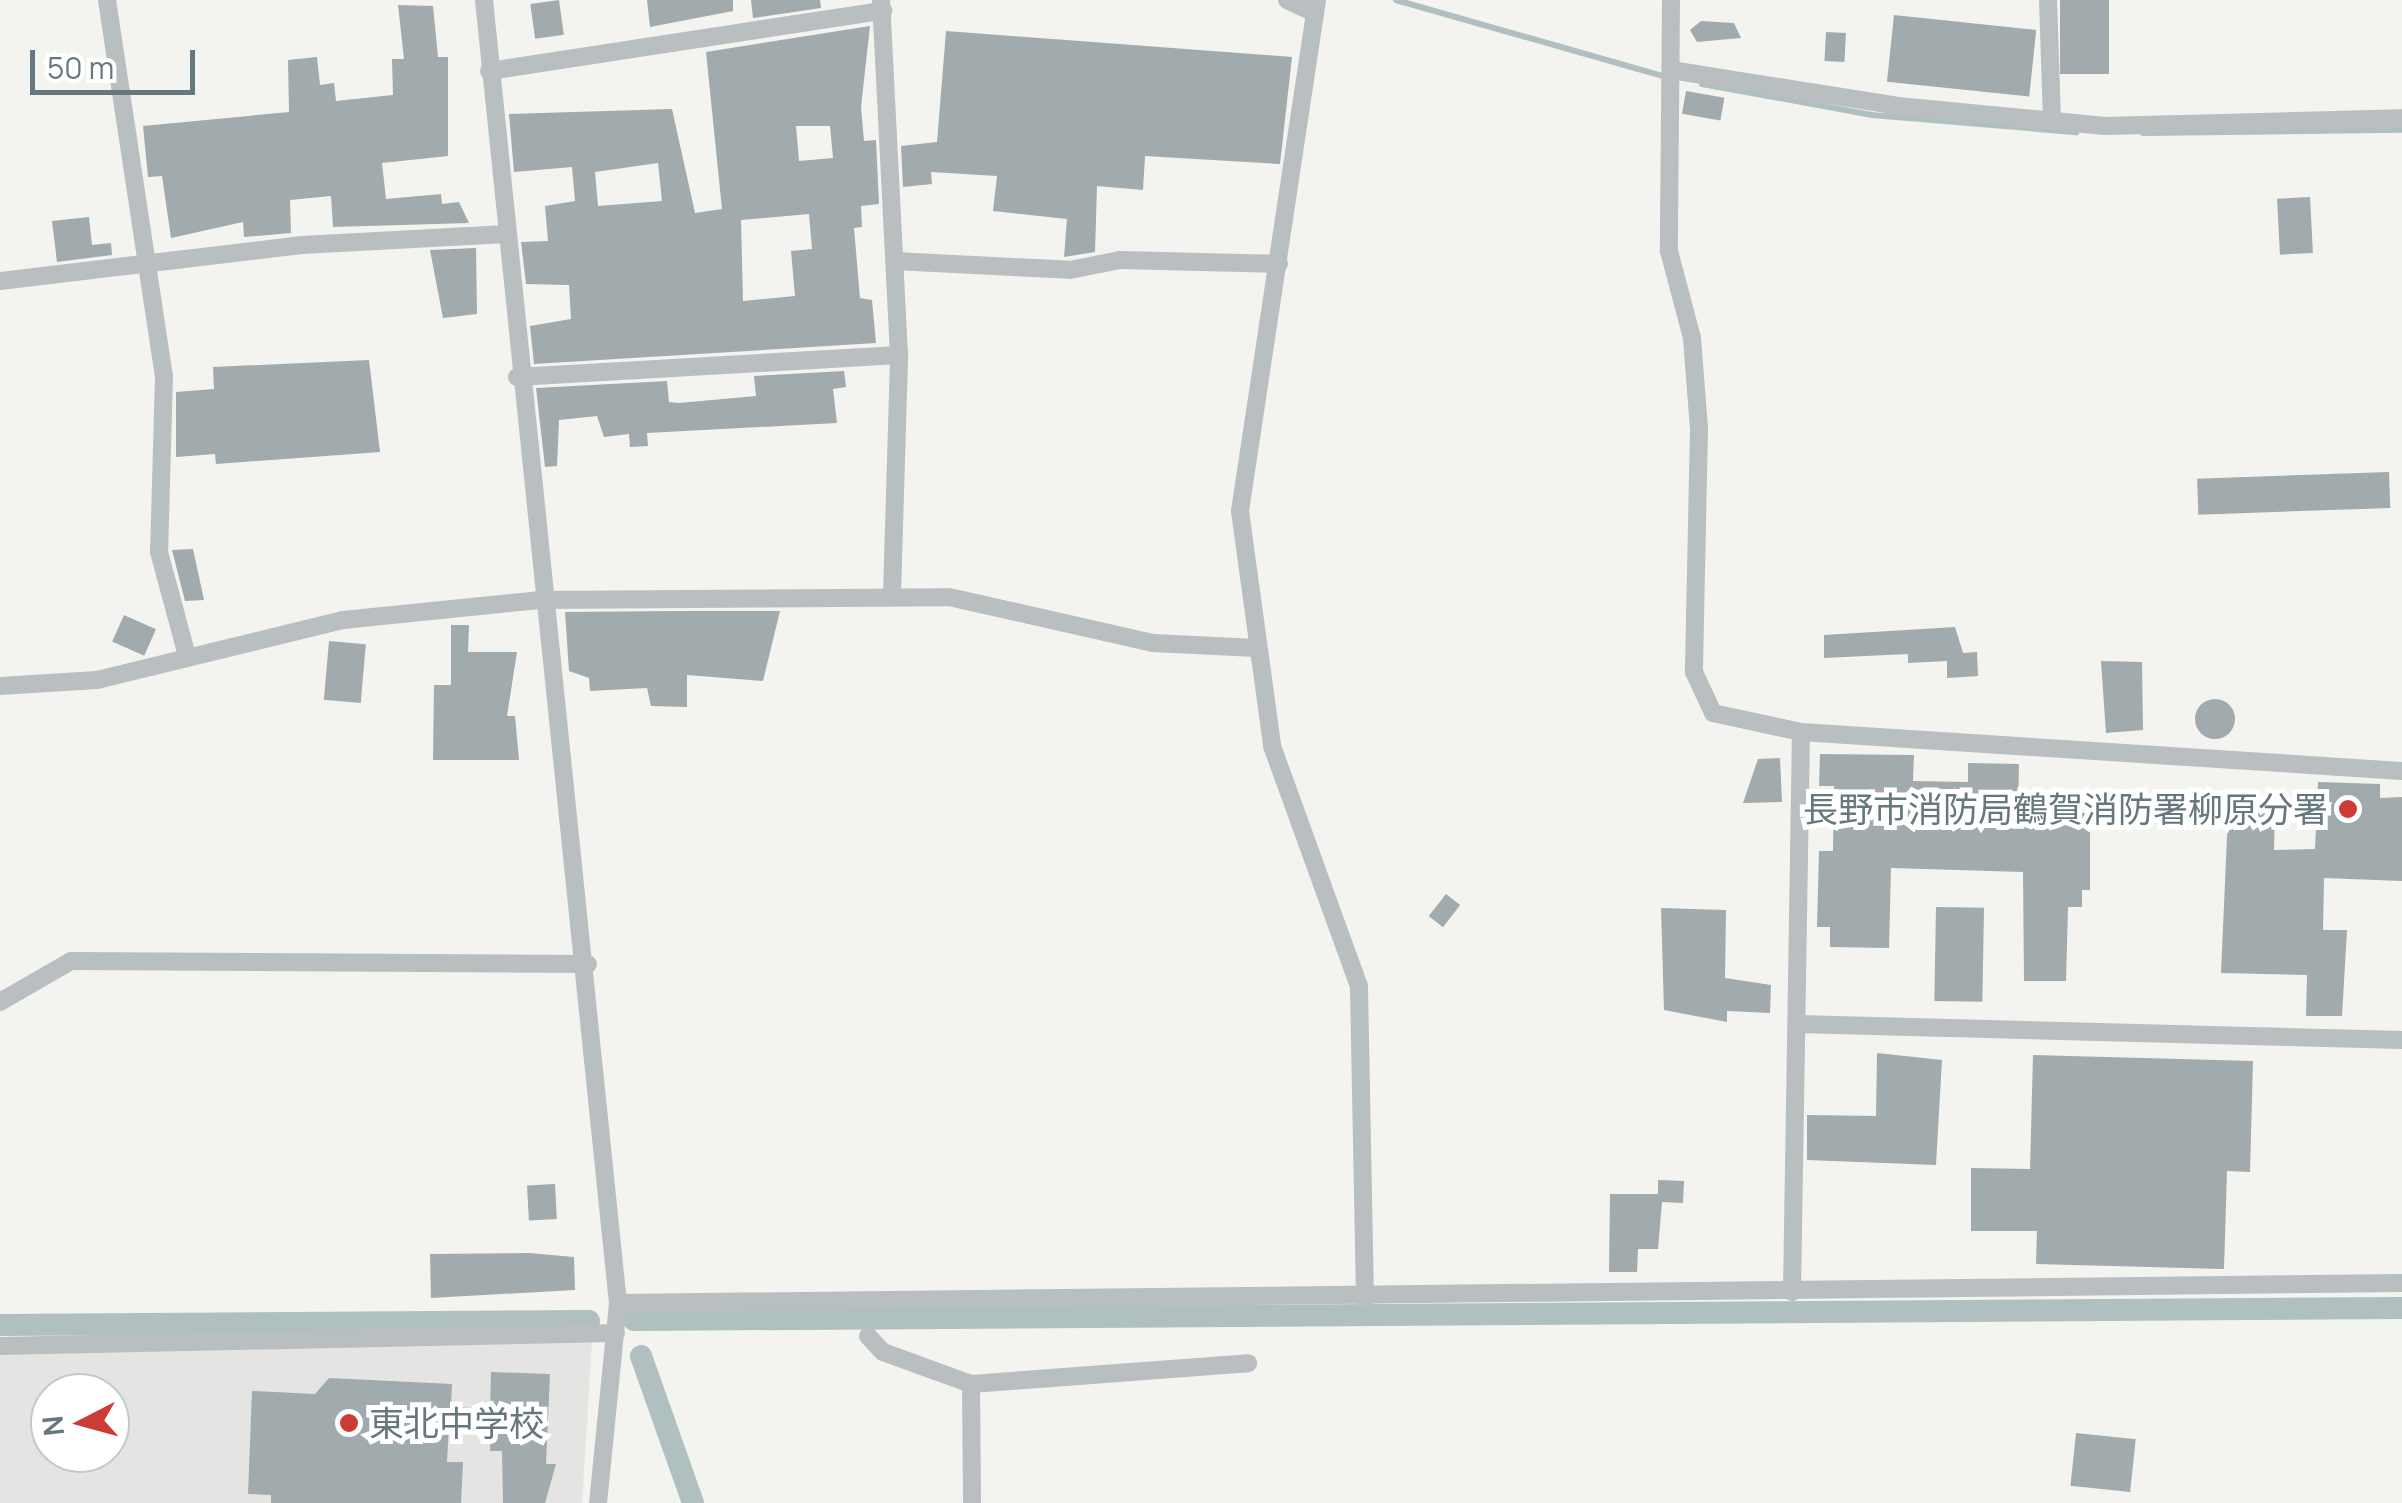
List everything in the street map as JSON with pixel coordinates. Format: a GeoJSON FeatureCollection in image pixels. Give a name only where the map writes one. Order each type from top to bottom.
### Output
{"type":"FeatureCollection","features":[{"type":"Feature","properties":{"kind":"street"},"geometry":{"type":"LineString","coordinates":[[107,0],[150,264],[165,410],[159,552],[187,656]]}},
{"type":"Feature","properties":{"kind":"street"},"geometry":{"type":"LineString","coordinates":[[484,0],[502,234],[539,600],[588,964],[618,1303],[598,1503]]}},
{"type":"Feature","properties":{"kind":"street"},"geometry":{"type":"LineString","coordinates":[[1287,0],[1316,6],[1240,511],[1272,746],[1359,986],[1364,1300]]}},
{"type":"Feature","properties":{"kind":"street"},"geometry":{"type":"LineString","coordinates":[[1671,0],[1669,251],[1692,338],[1699,428],[1694,672],[1713,712],[1802,732],[2402,771]]}},
{"type":"Feature","properties":{"kind":"street"},"geometry":{"type":"LineString","coordinates":[[2048,0],[2052,121]]}},
{"type":"Feature","properties":{"kind":"street"},"geometry":{"type":"LineString","coordinates":[[489,70],[882,5],[899,354],[892,596]]}},
{"type":"Feature","properties":{"kind":"street"},"geometry":{"type":"LineString","coordinates":[[1671,70],[2052,121],[2256,126],[2402,118]]}},
{"type":"Feature","properties":{"kind":"street"},"geometry":{"type":"LineString","coordinates":[[0,280],[502,234]]}},
{"type":"Feature","properties":{"kind":"street"},"geometry":{"type":"LineString","coordinates":[[894,261],[1070,270],[1120,260],[1278,264]]}},
{"type":"Feature","properties":{"kind":"street"},"geometry":{"type":"LineString","coordinates":[[517,378],[899,354]]}},
{"type":"Feature","properties":{"kind":"street"},"geometry":{"type":"LineString","coordinates":[[0,686],[97,680],[334,622],[539,600],[892,596],[1003,605],[1153,643],[1256,648]]}},
{"type":"Feature","properties":{"kind":"street"},"geometry":{"type":"LineString","coordinates":[[1792,1292],[1802,732]]}},
{"type":"Feature","properties":{"kind":"street"},"geometry":{"type":"LineString","coordinates":[[0,1002],[71,961],[588,964]]}},
{"type":"Feature","properties":{"kind":"street"},"geometry":{"type":"LineString","coordinates":[[1799,1024],[2402,1040]]}},
{"type":"Feature","properties":{"kind":"street"},"geometry":{"type":"LineString","coordinates":[[618,1303],[1364,1300],[2402,1284]]}},
{"type":"Feature","properties":{"kind":"street"},"geometry":{"type":"LineString","coordinates":[[0,1346],[616,1332]]}},
{"type":"Feature","properties":{"kind":"street"},"geometry":{"type":"LineString","coordinates":[[868,1336],[884,1352],[971,1384],[1248,1363]]}},
{"type":"Feature","properties":{"kind":"street"},"geometry":{"type":"LineString","coordinates":[[971,1384],[972,1503]]}},
{"type":"Feature","properties":{"kind":"shaded area","name":"東北中学校"},"geometry":{"type":"Polygon","coordinates":[[[592,1342],[582,1503],[0,1503],[0,1352],[592,1342]]]}},
{"type":"Feature","properties":{"kind":"building"},"geometry":{"type":"Polygon","coordinates":[[[559,0],[564,35],[535,39],[530,4],[559,0]]]}},
{"type":"Feature","properties":{"kind":"building"},"geometry":{"type":"Polygon","coordinates":[[[647,0],[733,0],[733,11],[650,27],[647,0]]]}},
{"type":"Feature","properties":{"kind":"building"},"geometry":{"type":"Polygon","coordinates":[[[751,0],[820,0],[821,8],[753,18],[751,0]]]}},
{"type":"Feature","properties":{"kind":"building"},"geometry":{"type":"Polygon","coordinates":[[[2060,0],[2109,0],[2109,74],[2060,74],[2060,0]]]}},
{"type":"Feature","properties":{"kind":"building"},"geometry":{"type":"Polygon","coordinates":[[[398,5],[433,6],[438,57],[448,57],[448,156],[382,163],[386,199],[441,194],[442,204],[459,202],[469,223],[333,227],[331,196],[290,200],[291,233],[244,237],[243,222],[171,238],[162,176],[148,177],[143,126],[289,112],[288,60],[317,57],[320,85],[334,83],[336,101],[393,95],[392,59],[404,59],[398,5]]]}},
{"type":"Feature","properties":{"kind":"building"},"geometry":{"type":"Polygon","coordinates":[[[1894,15],[2036,30],[2029,97],[1887,82],[1894,15]]]}},
{"type":"Feature","properties":{"kind":"building"},"geometry":{"type":"Polygon","coordinates":[[[1701,21],[1734,23],[1741,38],[1697,42],[1690,30],[1701,21]]]}},
{"type":"Feature","properties":{"kind":"building"},"geometry":{"type":"Polygon","coordinates":[[[870,26],[861,107],[864,141],[876,140],[879,204],[861,206],[862,227],[854,228],[860,298],[872,300],[876,343],[534,364],[530,326],[571,319],[569,285],[526,284],[521,242],[548,241],[545,206],[575,201],[572,167],[514,172],[509,114],[672,109],[695,213],[722,209],[706,52],[870,26]],[[796,126],[799,161],[833,158],[830,126],[796,126]],[[658,163],[595,172],[598,206],[662,201],[658,163]],[[809,214],[741,220],[743,301],[795,296],[791,251],[812,249],[809,214]]]}},
{"type":"Feature","properties":{"kind":"building"},"geometry":{"type":"Polygon","coordinates":[[[946,31],[1292,57],[1280,164],[1145,156],[1143,190],[1097,186],[1095,252],[1064,257],[1067,219],[993,211],[997,176],[931,172],[932,184],[903,187],[901,146],[937,142],[946,31]]]}},
{"type":"Feature","properties":{"kind":"building"},"geometry":{"type":"Polygon","coordinates":[[[1826,32],[1846,33],[1844,62],[1824,61],[1826,32]]]}},
{"type":"Feature","properties":{"kind":"building"},"geometry":{"type":"Polygon","coordinates":[[[1686,91],[1724,98],[1720,120],[1682,114],[1686,91]]]}},
{"type":"Feature","properties":{"kind":"building"},"geometry":{"type":"Polygon","coordinates":[[[2310,197],[2313,253],[2280,255],[2277,199],[2310,197]]]}},
{"type":"Feature","properties":{"kind":"building"},"geometry":{"type":"Polygon","coordinates":[[[89,217],[92,245],[111,243],[112,255],[57,262],[52,221],[89,217]]]}},
{"type":"Feature","properties":{"kind":"building"},"geometry":{"type":"Polygon","coordinates":[[[476,248],[477,314],[443,318],[430,250],[476,248]]]}},
{"type":"Feature","properties":{"kind":"building"},"geometry":{"type":"Polygon","coordinates":[[[369,360],[380,452],[216,464],[215,454],[176,457],[176,392],[214,389],[213,367],[369,360]]]}},
{"type":"Feature","properties":{"kind":"building"},"geometry":{"type":"Polygon","coordinates":[[[844,371],[846,387],[833,389],[837,423],[647,433],[648,446],[630,447],[629,434],[604,437],[597,416],[559,420],[557,466],[545,467],[536,388],[667,381],[669,402],[679,403],[756,396],[754,376],[844,371]]]}},
{"type":"Feature","properties":{"kind":"building"},"geometry":{"type":"Polygon","coordinates":[[[2389,472],[2390,508],[2198,515],[2197,479],[2389,472]]]}},
{"type":"Feature","properties":{"kind":"building"},"geometry":{"type":"Polygon","coordinates":[[[193,549],[204,600],[185,601],[172,550],[193,549]]]}},
{"type":"Feature","properties":{"kind":"building"},"geometry":{"type":"Polygon","coordinates":[[[780,611],[763,681],[687,675],[687,707],[651,706],[647,688],[590,691],[589,678],[569,671],[565,612],[780,611]]]}},
{"type":"Feature","properties":{"kind":"building"},"geometry":{"type":"Polygon","coordinates":[[[124,615],[156,629],[144,656],[112,641],[124,615]]]}},
{"type":"Feature","properties":{"kind":"building"},"geometry":{"type":"Polygon","coordinates":[[[451,625],[469,625],[468,652],[517,652],[507,716],[515,716],[519,760],[433,760],[434,685],[451,685],[451,625]]]}},
{"type":"Feature","properties":{"kind":"building"},"geometry":{"type":"Polygon","coordinates":[[[1955,627],[1963,653],[1977,652],[1978,676],[1947,678],[1947,661],[1908,663],[1908,654],[1824,658],[1824,635],[1955,627]]]}},
{"type":"Feature","properties":{"kind":"building"},"geometry":{"type":"Polygon","coordinates":[[[329,641],[366,644],[361,703],[324,700],[329,641]]]}},
{"type":"Feature","properties":{"kind":"building"},"geometry":{"type":"Polygon","coordinates":[[[2101,661],[2142,662],[2143,730],[2106,733],[2101,661]]]}},
{"type":"Feature","properties":{"kind":"building"},"geometry":{"type":"Polygon","coordinates":[[[2215,699],[2229,705],[2235,719],[2229,733],[2215,739],[2201,733],[2195,719],[2201,705],[2215,699]]]}},
{"type":"Feature","properties":{"kind":"building"},"geometry":{"type":"Polygon","coordinates":[[[1820,754],[1914,755],[1913,781],[1968,782],[1968,763],[2019,764],[2018,813],[2090,813],[2090,890],[2082,890],[2082,907],[2068,907],[2066,981],[2024,981],[2023,872],[1891,868],[1889,948],[1830,947],[1830,927],[1817,927],[1819,851],[1833,851],[1834,786],[1819,786],[1820,754]]]}},
{"type":"Feature","properties":{"kind":"building"},"geometry":{"type":"Polygon","coordinates":[[[1780,758],[1782,802],[1743,803],[1758,759],[1780,758]]]}},
{"type":"Feature","properties":{"kind":"building"},"geometry":{"type":"Polygon","coordinates":[[[2318,782],[2380,784],[2380,798],[2402,797],[2402,881],[2324,878],[2323,930],[2347,930],[2342,1016],[2306,1016],[2307,975],[2221,973],[2229,791],[2258,791],[2258,806],[2275,806],[2274,850],[2315,849],[2318,782]]]}},
{"type":"Feature","properties":{"kind":"building"},"geometry":{"type":"Polygon","coordinates":[[[1446,894],[1460,905],[1443,927],[1429,916],[1446,894]]]}},
{"type":"Feature","properties":{"kind":"building"},"geometry":{"type":"Polygon","coordinates":[[[1936,907],[1984,908],[1982,1002],[1934,1001],[1936,907]]]}},
{"type":"Feature","properties":{"kind":"building"},"geometry":{"type":"Polygon","coordinates":[[[1661,908],[1726,910],[1725,978],[1771,985],[1770,1013],[1727,1011],[1727,1022],[1664,1010],[1661,908]]]}},
{"type":"Feature","properties":{"kind":"building"},"geometry":{"type":"Polygon","coordinates":[[[1877,1053],[1942,1060],[1936,1165],[1807,1160],[1807,1115],[1876,1116],[1877,1053]]]}},
{"type":"Feature","properties":{"kind":"building"},"geometry":{"type":"Polygon","coordinates":[[[2033,1055],[2253,1061],[2250,1172],[2227,1171],[2224,1269],[2036,1264],[2037,1231],[1971,1231],[1971,1168],[2030,1169],[2033,1055]]]}},
{"type":"Feature","properties":{"kind":"building"},"geometry":{"type":"Polygon","coordinates":[[[1658,1180],[1684,1181],[1683,1203],[1662,1202],[1658,1249],[1638,1249],[1637,1272],[1609,1272],[1610,1194],[1658,1194],[1658,1180]]]}},
{"type":"Feature","properties":{"kind":"building"},"geometry":{"type":"Polygon","coordinates":[[[555,1184],[557,1219],[529,1220],[527,1185],[555,1184]]]}},
{"type":"Feature","properties":{"kind":"building"},"geometry":{"type":"Polygon","coordinates":[[[529,1253],[574,1257],[575,1290],[431,1298],[430,1254],[529,1253]]]}},
{"type":"Feature","properties":{"kind":"building"},"geometry":{"type":"Polygon","coordinates":[[[491,1372],[550,1374],[546,1464],[556,1464],[545,1503],[503,1503],[502,1451],[490,1451],[491,1426],[449,1424],[447,1462],[463,1462],[461,1503],[271,1503],[271,1495],[248,1494],[252,1391],[315,1394],[329,1378],[452,1384],[451,1407],[490,1409],[491,1372]]]}},
{"type":"Feature","properties":{"kind":"building"},"geometry":{"type":"Polygon","coordinates":[[[2076,1433],[2136,1439],[2130,1492],[2070,1486],[2076,1433]]]}},
{"type":"Feature","properties":{"kind":"waterway"},"geometry":{"type":"LineString","coordinates":[[1396,0],[1670,78]]}},
{"type":"Feature","properties":{"kind":"waterway"},"geometry":{"type":"LineString","coordinates":[[1702,84],[1872,115],[2076,132]]}},
{"type":"Feature","properties":{"kind":"waterway"},"geometry":{"type":"LineString","coordinates":[[2143,133],[2402,130]]}},
{"type":"Feature","properties":{"kind":"waterway"},"geometry":{"type":"LineString","coordinates":[[634,1320],[2402,1308]]}},
{"type":"Feature","properties":{"kind":"waterway"},"geometry":{"type":"LineString","coordinates":[[0,1325],[589,1321]]}},
{"type":"Feature","properties":{"kind":"waterway"},"geometry":{"type":"LineString","coordinates":[[641,1356],[693,1503]]}},
{"type":"Feature","properties":{"kind":"place","name":"長野市消防局鶴賀消防署柳原分署"},"geometry":{"type":"Point","coordinates":[2348,809]}},
{"type":"Feature","properties":{"kind":"place","name":"東北中学校"},"geometry":{"type":"Point","coordinates":[349,1423]}}]}
